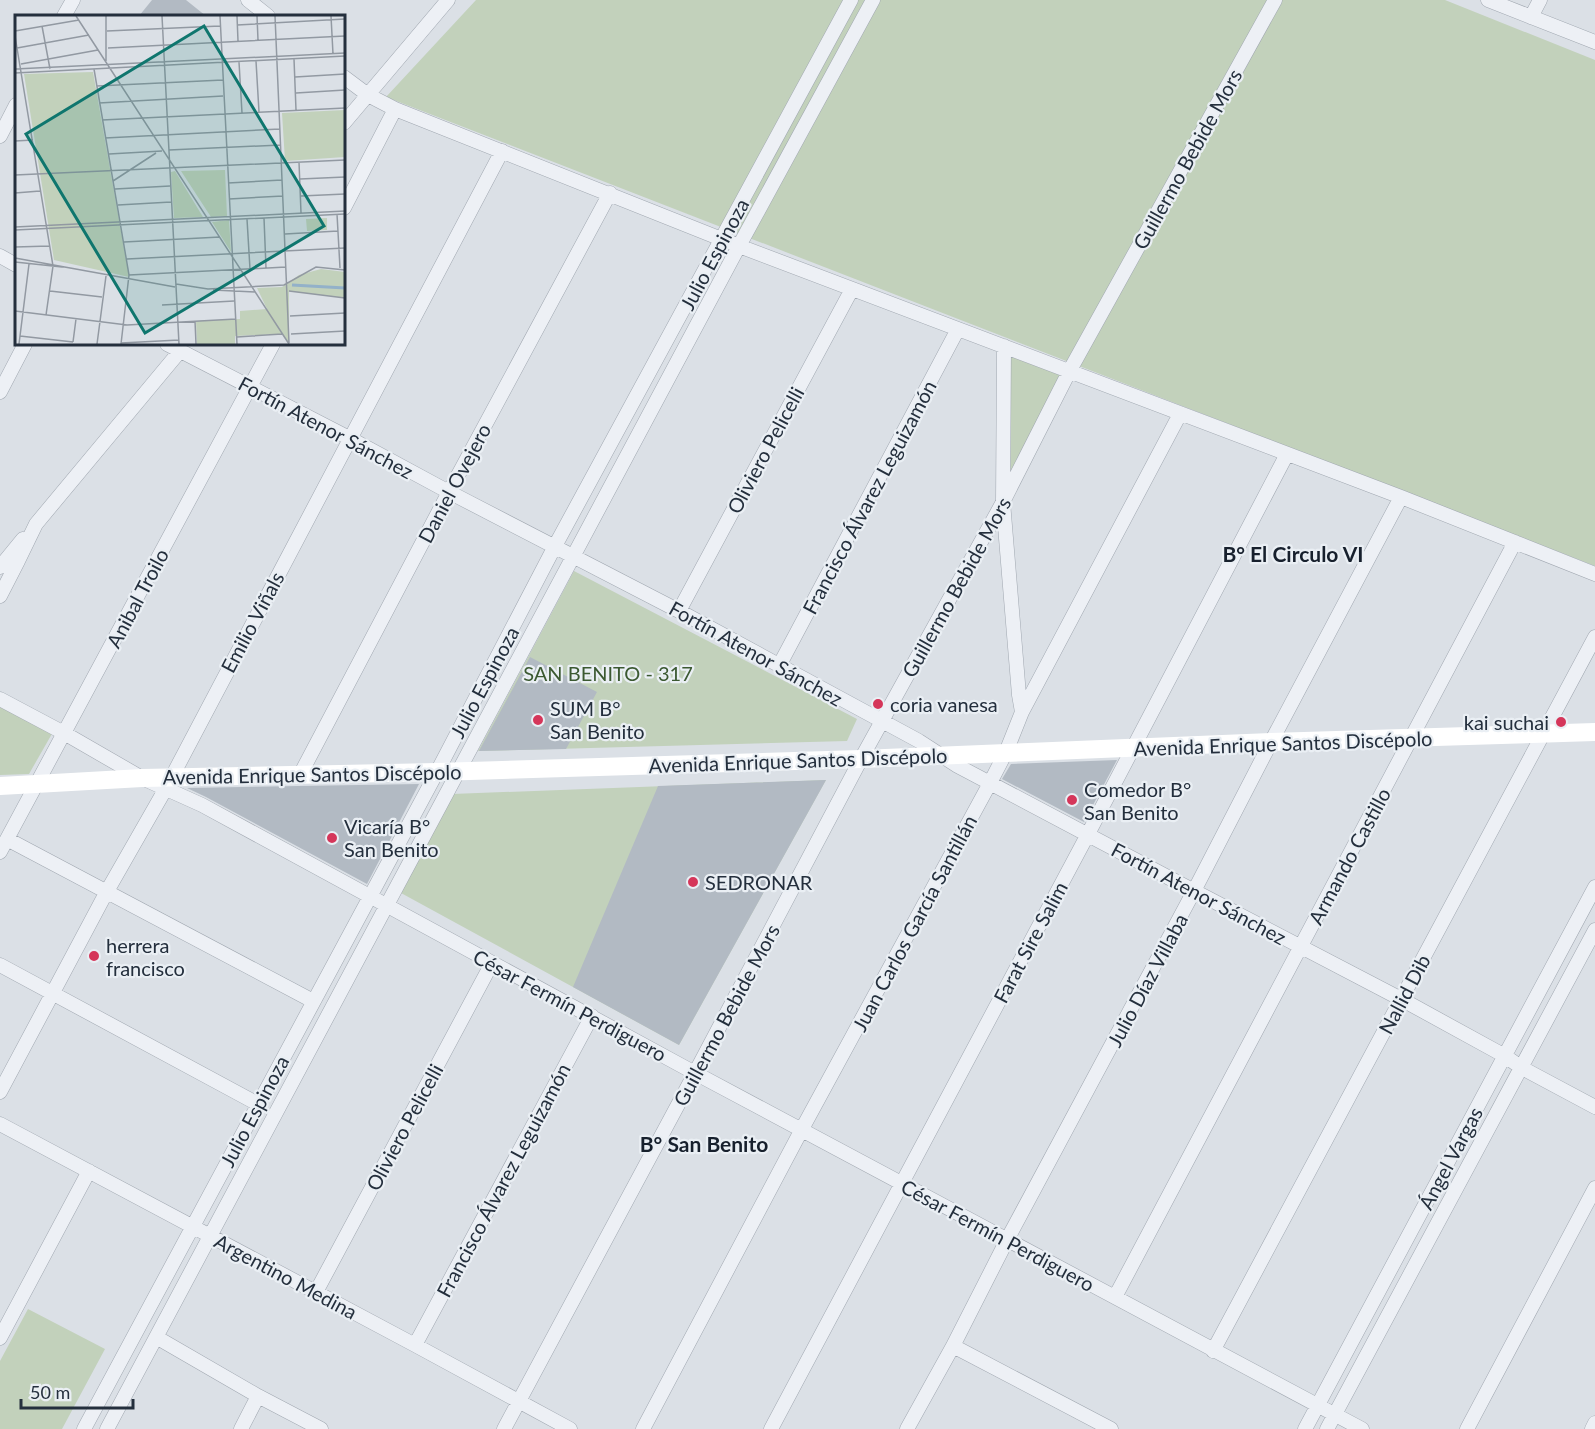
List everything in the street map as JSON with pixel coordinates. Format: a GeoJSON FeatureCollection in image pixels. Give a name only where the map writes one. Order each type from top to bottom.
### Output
{"type":"FeatureCollection","features":[{"type":"Feature","properties":{"kind":"main road","name":"Avenida Enrique Santos Discépolo"},"geometry":{"type":"LineString","coordinates":[[0,786],[142,778],[168,783],[300,775],[861,759],[1271,742],[1595,732]]}},
{"type":"Feature","properties":{"kind":"street"},"geometry":{"type":"LineString","coordinates":[[65,15],[73,0]]}},
{"type":"Feature","properties":{"kind":"street"},"geometry":{"type":"LineString","coordinates":[[248,0],[267,15]]}},
{"type":"Feature","properties":{"kind":"street"},"geometry":{"type":"LineString","coordinates":[[345,122],[448,0]]}},
{"type":"Feature","properties":{"kind":"street","name":"Julio Espinoza"},"geometry":{"type":"LineString","coordinates":[[84,1429],[437,772],[555,546],[851,0]]}},
{"type":"Feature","properties":{"kind":"street","name":"Julio Espinoza"},"geometry":{"type":"LineString","coordinates":[[107,1429],[457,771],[873,0]]}},
{"type":"Feature","properties":{"kind":"street","name":"Guillermo Bebide Mors"},"geometry":{"type":"LineString","coordinates":[[504,1429],[861,759],[1003,502],[1070,370],[1275,0]]}},
{"type":"Feature","properties":{"kind":"street"},"geometry":{"type":"LineString","coordinates":[[1488,0],[1595,42]]}},
{"type":"Feature","properties":{"kind":"street"},"geometry":{"type":"LineString","coordinates":[[1531,17],[1540,0]]}},
{"type":"Feature","properties":{"kind":"street"},"geometry":{"type":"LineString","coordinates":[[345,78],[368,95],[395,109],[739,246],[1070,370],[1595,574]]}},
{"type":"Feature","properties":{"kind":"street"},"geometry":{"type":"LineString","coordinates":[[0,136],[15,107]]}},
{"type":"Feature","properties":{"kind":"street"},"geometry":{"type":"LineString","coordinates":[[345,206],[395,109]]}},
{"type":"Feature","properties":{"kind":"street","name":"Emilio Viñals"},"geometry":{"type":"LineString","coordinates":[[0,1092],[106,892],[168,783],[502,151]]}},
{"type":"Feature","properties":{"kind":"street","name":"Daniel Ovejero"},"geometry":{"type":"LineString","coordinates":[[300,775],[610,193]]}},
{"type":"Feature","properties":{"kind":"street"},"geometry":{"type":"LineString","coordinates":[[0,256],[15,264]]}},
{"type":"Feature","properties":{"kind":"street","name":"Oliviero Pelicelli"},"geometry":{"type":"LineString","coordinates":[[679,611],[852,289]]}},
{"type":"Feature","properties":{"kind":"street","name":"Francisco Álvarez Leguizamón"},"geometry":{"type":"LineString","coordinates":[[779,666],[958,329]]}},
{"type":"Feature","properties":{"kind":"street"},"geometry":{"type":"LineString","coordinates":[[0,392],[25,345]]}},
{"type":"Feature","properties":{"kind":"street","name":"Fortín Atenor Sánchez"},"geometry":{"type":"LineString","coordinates":[[169,345],[679,611],[919,741],[990,783],[1401,999],[1595,1107]]}},
{"type":"Feature","properties":{"kind":"street","name":"Anibal Troilo"},"geometry":{"type":"LineString","coordinates":[[0,852],[272,345]]}},
{"type":"Feature","properties":{"kind":"street"},"geometry":{"type":"LineString","coordinates":[[1004,346],[1003,502],[1022,712]]}},
{"type":"Feature","properties":{"kind":"street"},"geometry":{"type":"LineString","coordinates":[[0,567],[180,351]]}},
{"type":"Feature","properties":{"kind":"street","name":"Juan Carlos García Santillán"},"geometry":{"type":"LineString","coordinates":[[643,1429],[802,1129],[990,783],[1006,752],[1022,712],[1180,414]]}},
{"type":"Feature","properties":{"kind":"street","name":"Farat Sire Salim"},"geometry":{"type":"LineString","coordinates":[[771,1429],[1134,748],[1287,454]]}},
{"type":"Feature","properties":{"kind":"street","name":"Julio Díaz Villaba"},"geometry":{"type":"LineString","coordinates":[[907,1429],[1401,497]]}},
{"type":"Feature","properties":{"kind":"street"},"geometry":{"type":"LineString","coordinates":[[0,596],[36,524]]}},
{"type":"Feature","properties":{"kind":"street","name":"Armando Castillo"},"geometry":{"type":"LineString","coordinates":[[1115,1297],[1515,542]]}},
{"type":"Feature","properties":{"kind":"street","name":"Nallid Dib"},"geometry":{"type":"LineString","coordinates":[[1213,1351],[1595,637]]}},
{"type":"Feature","properties":{"kind":"street"},"geometry":{"type":"LineString","coordinates":[[0,699],[142,778]]}},
{"type":"Feature","properties":{"kind":"street","name":"César Fermín Perdiguero"},"geometry":{"type":"LineString","coordinates":[[168,783],[202,805],[369,897],[1362,1429]]}},
{"type":"Feature","properties":{"kind":"street"},"geometry":{"type":"LineString","coordinates":[[7,839],[313,1001]]}},
{"type":"Feature","properties":{"kind":"street","name":"Ángel Vargas"},"geometry":{"type":"LineString","coordinates":[[1305,1429],[1595,887]]}},
{"type":"Feature","properties":{"kind":"street","name":"Ángel Vargas"},"geometry":{"type":"LineString","coordinates":[[1327,1429],[1595,930]]}},
{"type":"Feature","properties":{"kind":"street","name":"Oliviero Pelicelli"},"geometry":{"type":"LineString","coordinates":[[316,1292],[492,963]]}},
{"type":"Feature","properties":{"kind":"street"},"geometry":{"type":"LineString","coordinates":[[0,964],[258,1104]]}},
{"type":"Feature","properties":{"kind":"street","name":"Francisco Álvarez Leguizamón"},"geometry":{"type":"LineString","coordinates":[[416,1345],[591,1016]]}},
{"type":"Feature","properties":{"kind":"street","name":"Argentino Medina"},"geometry":{"type":"LineString","coordinates":[[0,1124],[570,1429]]}},
{"type":"Feature","properties":{"kind":"street"},"geometry":{"type":"LineString","coordinates":[[0,1338],[89,1171]]}},
{"type":"Feature","properties":{"kind":"street"},"geometry":{"type":"LineString","coordinates":[[1467,1429],[1595,1188]]}},
{"type":"Feature","properties":{"kind":"street"},"geometry":{"type":"LineString","coordinates":[[156,1337],[258,1396],[321,1429]]}},
{"type":"Feature","properties":{"kind":"street"},"geometry":{"type":"LineString","coordinates":[[953,1346],[1111,1429]]}},
{"type":"Feature","properties":{"kind":"street"},"geometry":{"type":"LineString","coordinates":[[241,1429],[258,1396]]}},
{"type":"Feature","properties":{"kind":"street"},"geometry":{"type":"LineString","coordinates":[[1592,1429],[1595,1424]]}},
{"type":"Feature","properties":{"kind":"green space"},"geometry":{"type":"Polygon","coordinates":[[[476,0],[1445,0],[1595,60],[1595,566],[386,97],[476,0]]]}},
{"type":"Feature","properties":{"kind":"green space"},"geometry":{"type":"Polygon","coordinates":[[[1006,352],[1065,373],[1007,485],[1006,352]]]}},
{"type":"Feature","properties":{"kind":"green space","name":"SAN BENITO - 317"},"geometry":{"type":"Polygon","coordinates":[[[574,571],[857,719],[847,741],[478,751],[574,571]]]}},
{"type":"Feature","properties":{"kind":"green space"},"geometry":{"type":"Polygon","coordinates":[[[0,703],[53,732],[29,774],[0,775],[0,703]]]}},
{"type":"Feature","properties":{"kind":"green space"},"geometry":{"type":"Polygon","coordinates":[[[826,780],[679,1045],[401,893],[452,794],[826,780]]]}},
{"type":"Feature","properties":{"kind":"green space"},"geometry":{"type":"Polygon","coordinates":[[[28,1309],[105,1349],[62,1429],[0,1429],[0,1361],[28,1309]]]}},
{"type":"Feature","properties":{"kind":"building"},"geometry":{"type":"Polygon","coordinates":[[[152,0],[186,0],[205,15],[140,15],[152,0]]]}},
{"type":"Feature","properties":{"kind":"building","name":"SUM B° San Benito"},"geometry":{"type":"Polygon","coordinates":[[[530,657],[597,692],[566,749],[479,751],[530,657]]]}},
{"type":"Feature","properties":{"kind":"building","name":"Comedor B° San Benito"},"geometry":{"type":"Polygon","coordinates":[[[1117,760],[1084,822],[1002,779],[1011,764],[1117,760]]]}},
{"type":"Feature","properties":{"kind":"building","name":"SEDRONAR"},"geometry":{"type":"Polygon","coordinates":[[[826,780],[679,1045],[573,987],[658,786],[826,780]]]}},
{"type":"Feature","properties":{"kind":"building","name":"Vicaría B° San Benito"},"geometry":{"type":"Polygon","coordinates":[[[419,784],[367,884],[187,788],[419,784]]]}},
{"type":"Feature","properties":{"kind":"place","name":"coria vanesa"},"geometry":{"type":"Point","coordinates":[878,704]}},
{"type":"Feature","properties":{"kind":"place","name":"SUM B° San Benito"},"geometry":{"type":"Point","coordinates":[538,720]}},
{"type":"Feature","properties":{"kind":"place","name":"kai suchai"},"geometry":{"type":"Point","coordinates":[1561,722]}},
{"type":"Feature","properties":{"kind":"place","name":"Comedor B° San Benito"},"geometry":{"type":"Point","coordinates":[1072,800]}},
{"type":"Feature","properties":{"kind":"place","name":"Vicaría B° San Benito"},"geometry":{"type":"Point","coordinates":[332,838]}},
{"type":"Feature","properties":{"kind":"place","name":"SEDRONAR"},"geometry":{"type":"Point","coordinates":[693,882]}},
{"type":"Feature","properties":{"kind":"place","name":"herrera francisco"},"geometry":{"type":"Point","coordinates":[94,956]}},
{"type":"Feature","properties":{"kind":"district","name":"B° El Circulo VI"},"geometry":{"type":"Point","coordinates":[1293,553]}},
{"type":"Feature","properties":{"kind":"district","name":"B° San Benito"},"geometry":{"type":"Point","coordinates":[704,1143]}}]}
